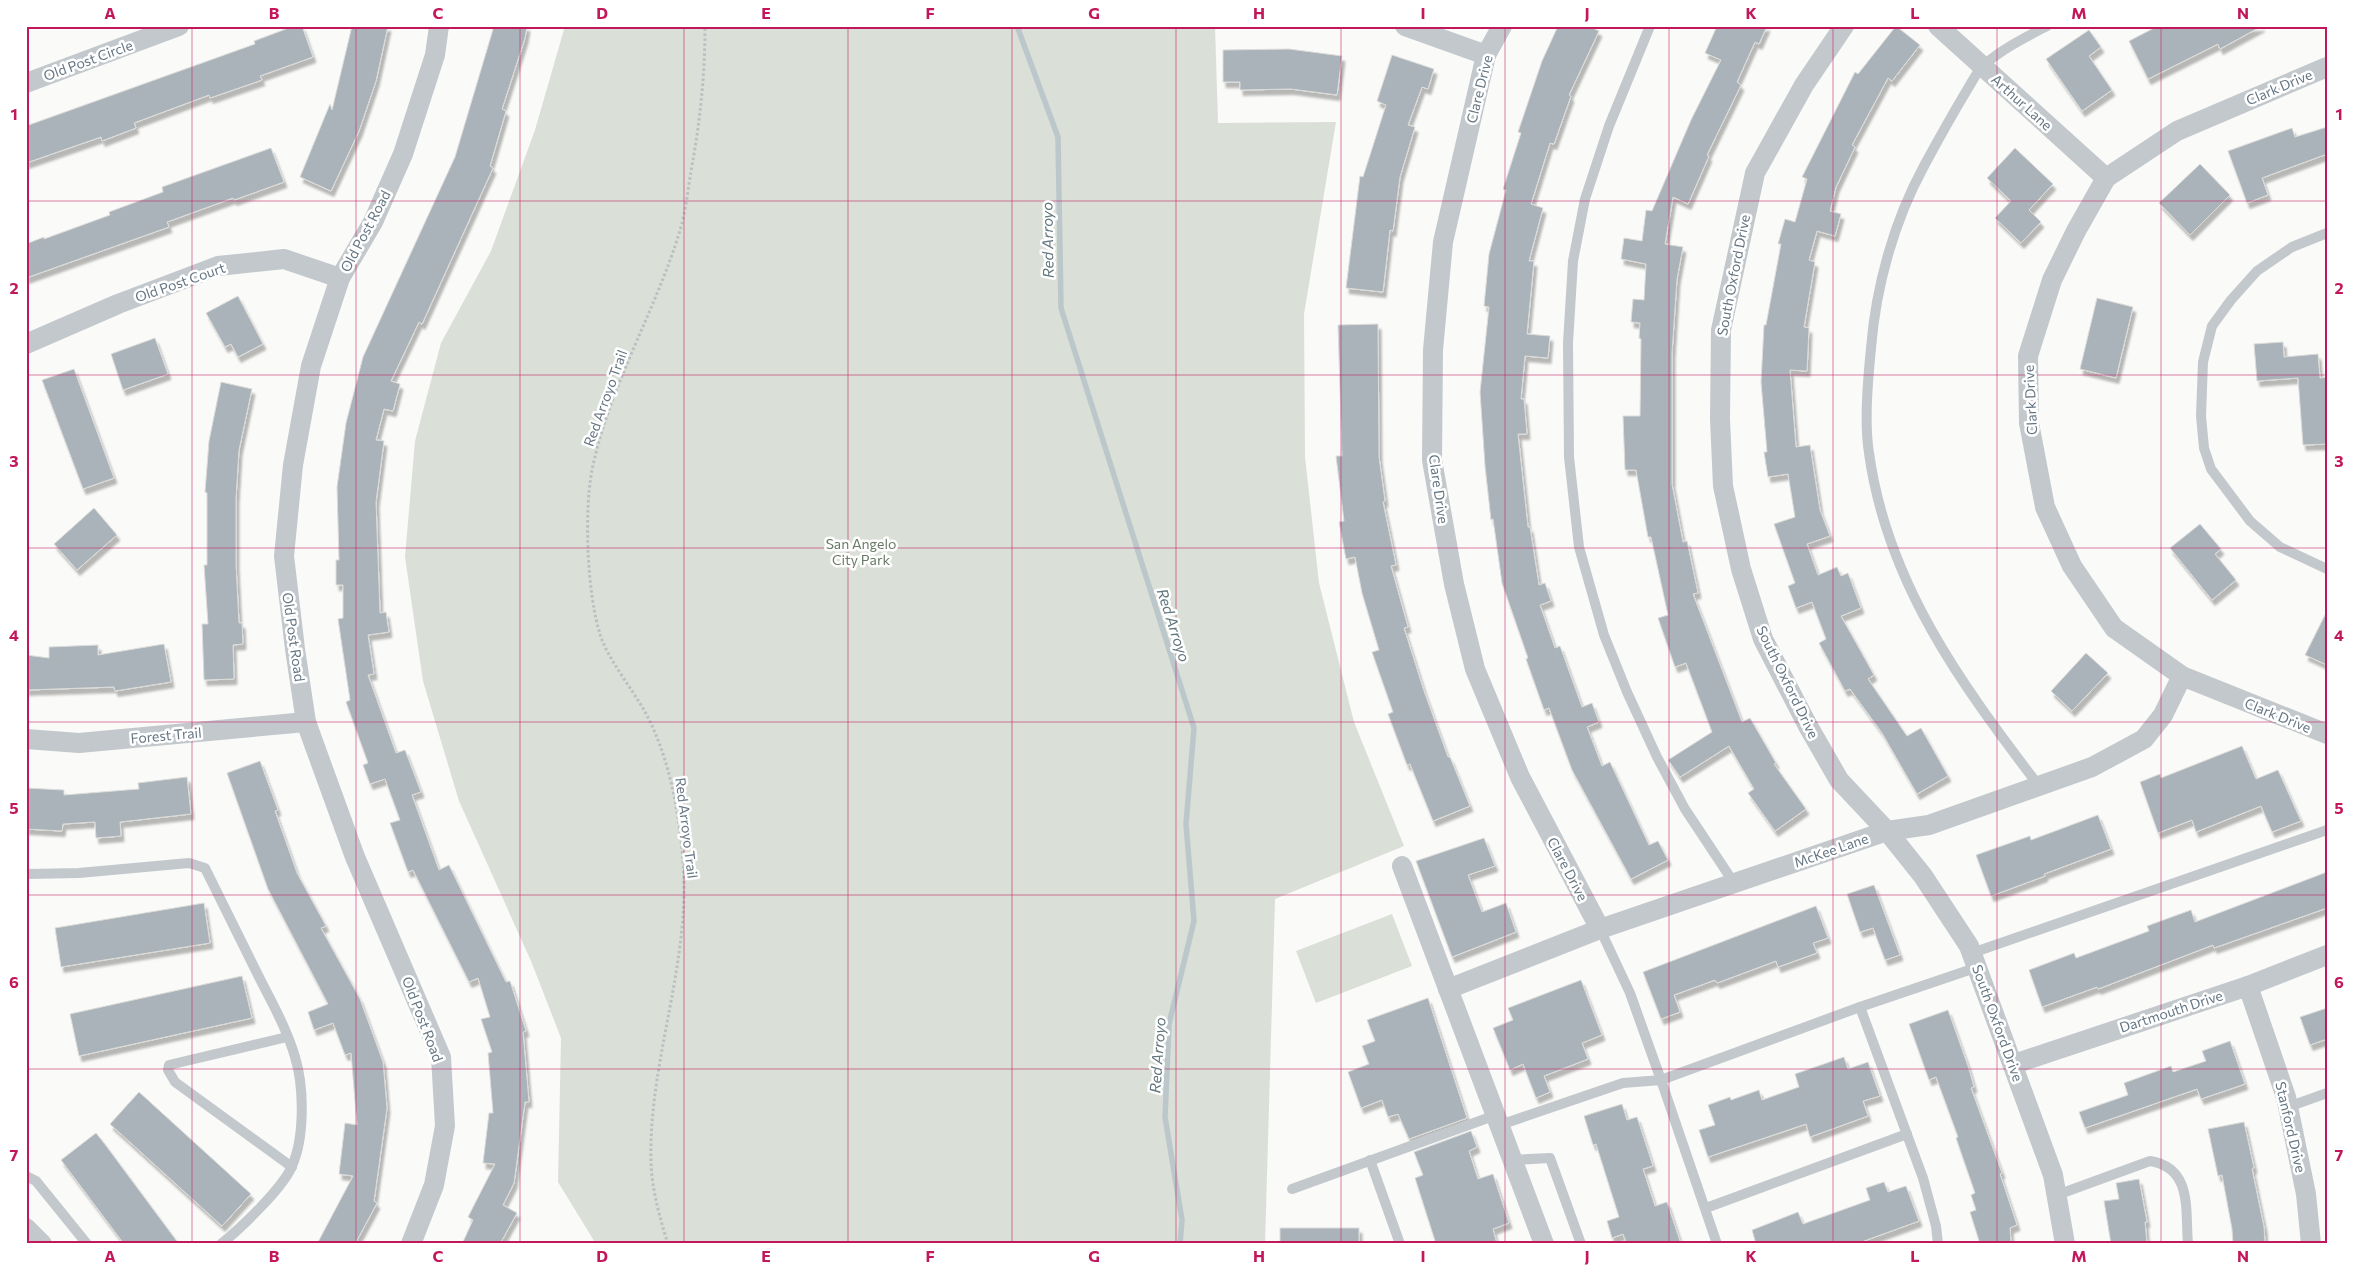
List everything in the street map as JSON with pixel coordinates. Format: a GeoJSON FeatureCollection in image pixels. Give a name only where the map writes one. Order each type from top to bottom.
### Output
{"type":"FeatureCollection","features":[{"type":"Feature","properties":{"kind":"street","name":"Old Post Circle"},"geometry":{"type":"LineString","coordinates":[[26,83],[179,26]]}},
{"type":"Feature","properties":{"kind":"street","name":"Old Post Road"},"geometry":{"type":"LineString","coordinates":[[411,1244],[434,1185],[445,1126],[441,1057],[354,857],[306,722],[294,649],[284,556],[292,465],[311,366],[340,278],[373,222],[403,154],[435,55],[439,26]]}},
{"type":"Feature","properties":{"kind":"street"},"geometry":{"type":"LineString","coordinates":[[1405,26],[1486,55]]}},
{"type":"Feature","properties":{"kind":"street","name":"Clare Drive"},"geometry":{"type":"LineString","coordinates":[[1502,26],[1486,55],[1443,242],[1433,350],[1432,460],[1454,584],[1475,669],[1520,777],[1600,929]]}},
{"type":"Feature","properties":{"kind":"street","name":"South Oxford Drive"},"geometry":{"type":"LineString","coordinates":[[1844,26],[1804,85],[1755,173],[1721,330],[1720,419],[1723,486],[1741,570],[1763,640],[1839,780],[1887,830],[1923,876],[1970,946],[2053,1175],[2065,1244]]}},
{"type":"Feature","properties":{"kind":"street","name":"Arthur Lane"},"geometry":{"type":"LineString","coordinates":[[1938,26],[2106,178]]}},
{"type":"Feature","properties":{"kind":"street","name":"Clark Drive"},"geometry":{"type":"LineString","coordinates":[[2327,67],[2177,131],[2106,178],[2076,231],[2052,280],[2028,356],[2028,423],[2045,507],[2072,566],[2114,628],[2182,676],[2327,734]]}},
{"type":"Feature","properties":{"kind":"street","name":"Old Post Court"},"geometry":{"type":"LineString","coordinates":[[26,344],[118,304],[218,266],[284,259],[340,278]]}},
{"type":"Feature","properties":{"kind":"street","name":"McKee Lane"},"geometry":{"type":"LineString","coordinates":[[1448,988],[1600,929],[1887,830],[1929,825],[2092,767],[2144,739],[2163,715],[2182,676]]}},
{"type":"Feature","properties":{"kind":"street","name":"Forest Trail"},"geometry":{"type":"LineString","coordinates":[[26,739],[79,744],[306,722]]}},
{"type":"Feature","properties":{"kind":"street"},"geometry":{"type":"LineString","coordinates":[[1402,866],[1544,1244]]}},
{"type":"Feature","properties":{"kind":"street","name":"Dartmouth Drive"},"geometry":{"type":"LineString","coordinates":[[2014,1064],[2248,986],[2327,955]]}},
{"type":"Feature","properties":{"kind":"street","name":"Stanford Drive"},"geometry":{"type":"LineString","coordinates":[[2248,986],[2288,1107],[2306,1194],[2310,1244]]}},
{"type":"Feature","properties":{"kind":"street"},"geometry":{"type":"LineString","coordinates":[[26,1228],[42,1244]]}},
{"type":"Feature","properties":{"kind":"lane"},"geometry":{"type":"LineString","coordinates":[[1650,26],[1609,126],[1585,199],[1573,261],[1568,344],[1569,457],[1579,547],[1607,643],[1657,757],[1685,809],[1734,883]]}},
{"type":"Feature","properties":{"kind":"lane"},"geometry":{"type":"LineString","coordinates":[[2039,786],[1976,704],[1928,626],[1905,578],[1883,516],[1868,451],[1868,379],[1873,323],[1879,291],[1906,198],[1945,126],[1982,66],[2027,36],[2047,26]]}},
{"type":"Feature","properties":{"kind":"lane"},"geometry":{"type":"LineString","coordinates":[[2327,233],[2292,247],[2257,271],[2231,300],[2212,326],[2203,362],[2201,416],[2204,448],[2211,469],[2250,521],[2280,547],[2327,569]]}},
{"type":"Feature","properties":{"kind":"lane"},"geometry":{"type":"LineString","coordinates":[[1292,1189],[1370,1160],[1623,1083],[1661,1080],[1860,1007],[1975,960],[2327,830]]}},
{"type":"Feature","properties":{"kind":"lane"},"geometry":{"type":"LineString","coordinates":[[26,874],[79,872],[189,863],[205,868],[288,1037],[295,1057],[302,1096],[299,1143],[292,1166],[273,1192],[239,1230],[221,1244]]}},
{"type":"Feature","properties":{"kind":"lane"},"geometry":{"type":"LineString","coordinates":[[1600,929],[1630,993],[1717,1244]]}},
{"type":"Feature","properties":{"kind":"lane"},"geometry":{"type":"LineString","coordinates":[[1860,1007],[1923,1178],[1936,1226],[1938,1244]]}},
{"type":"Feature","properties":{"kind":"lane"},"geometry":{"type":"LineString","coordinates":[[288,1037],[169,1065],[168,1070],[175,1082],[292,1166]]}},
{"type":"Feature","properties":{"kind":"lane"},"geometry":{"type":"LineString","coordinates":[[2288,1107],[2327,1093]]}},
{"type":"Feature","properties":{"kind":"lane"},"geometry":{"type":"LineString","coordinates":[[1706,1208],[1907,1134]]}},
{"type":"Feature","properties":{"kind":"lane"},"geometry":{"type":"LineString","coordinates":[[1512,1160],[1550,1158],[1581,1244]]}},
{"type":"Feature","properties":{"kind":"lane"},"geometry":{"type":"LineString","coordinates":[[1370,1160],[1400,1244]]}},
{"type":"Feature","properties":{"kind":"lane"},"geometry":{"type":"LineString","coordinates":[[2056,1195],[2150,1161],[2164,1164],[2179,1177],[2184,1188],[2188,1244]]}},
{"type":"Feature","properties":{"kind":"lane"},"geometry":{"type":"LineString","coordinates":[[26,1176],[36,1181],[87,1244]]}},
{"type":"Feature","properties":{"kind":"path","name":"Red Arroyo Trail"},"geometry":{"type":"LineString","coordinates":[[668,1244],[662,1224],[651,1166],[652,1120],[679,960],[683,918],[683,864],[678,818],[667,765],[646,713],[600,636],[590,585],[588,528],[592,472],[607,418],[681,227],[699,129],[705,66],[704,26]]}},
{"type":"Feature","properties":{"kind":"green space","name":"San Angelo City Park"},"geometry":{"type":"Polygon","coordinates":[[[565,26],[1215,26],[1218,123],[1336,122],[1304,314],[1305,457],[1319,583],[1354,722],[1404,846],[1275,899],[1265,1244],[596,1244],[558,1182],[561,1038],[531,961],[459,801],[423,681],[405,557],[415,441],[441,343],[491,251],[535,130],[565,26]]]}},
{"type":"Feature","properties":{"kind":"green space"},"geometry":{"type":"Polygon","coordinates":[[[1392,914],[1412,966],[1316,1003],[1296,951],[1392,914]]]}},
{"type":"Feature","properties":{"kind":"building"},"geometry":{"type":"Polygon","coordinates":[[[294,26],[302,26],[313,57],[260,76],[262,80],[210,98],[209,95],[134,123],[136,128],[102,141],[101,137],[26,163],[26,126],[255,44],[254,41],[294,26]]]}},
{"type":"Feature","properties":{"kind":"building"},"geometry":{"type":"Polygon","coordinates":[[[352,26],[388,26],[376,81],[359,131],[331,191],[300,177],[330,104],[332,110],[352,26]]]}},
{"type":"Feature","properties":{"kind":"building"},"geometry":{"type":"Polygon","coordinates":[[[494,26],[527,26],[525,38],[502,109],[506,111],[490,166],[493,168],[422,324],[419,322],[391,381],[400,384],[393,411],[384,409],[376,440],[384,441],[376,502],[380,613],[386,612],[389,632],[368,635],[374,674],[368,675],[396,753],[405,750],[421,792],[412,795],[439,870],[449,865],[506,982],[510,981],[526,1031],[523,1032],[529,1102],[525,1102],[514,1183],[503,1205],[517,1213],[500,1244],[462,1244],[473,1220],[468,1217],[495,1164],[483,1163],[489,1113],[493,1113],[488,1053],[492,1052],[481,1019],[490,1017],[478,978],[469,982],[413,870],[408,872],[390,823],[400,820],[385,779],[370,784],[363,765],[368,763],[346,702],[350,700],[338,619],[343,618],[343,585],[336,585],[336,560],[339,560],[337,487],[346,423],[363,357],[455,157],[494,26]]]}},
{"type":"Feature","properties":{"kind":"building"},"geometry":{"type":"Polygon","coordinates":[[[1558,26],[1588,26],[1599,31],[1569,95],[1571,96],[1554,144],[1550,143],[1531,204],[1543,208],[1529,261],[1534,261],[1527,334],[1550,336],[1548,358],[1525,356],[1521,399],[1524,399],[1527,434],[1518,434],[1528,527],[1530,527],[1539,585],[1545,583],[1551,601],[1540,605],[1555,648],[1560,646],[1582,707],[1592,703],[1599,722],[1587,727],[1602,766],[1610,762],[1649,845],[1658,841],[1668,860],[1631,879],[1572,770],[1549,708],[1544,710],[1502,583],[1493,519],[1491,520],[1485,466],[1480,392],[1489,307],[1484,306],[1489,254],[1506,190],[1503,189],[1521,133],[1518,132],[1542,61],[1558,26]]]}},
{"type":"Feature","properties":{"kind":"building"},"geometry":{"type":"Polygon","coordinates":[[[1717,26],[1767,26],[1759,44],[1755,42],[1737,82],[1741,85],[1707,155],[1709,156],[1688,204],[1673,197],[1665,244],[1683,247],[1677,279],[1672,353],[1672,484],[1683,542],[1687,541],[1698,593],[1693,594],[1742,722],[1750,718],[1776,763],[1774,764],[1806,809],[1775,831],[1748,793],[1754,789],[1729,746],[1680,777],[1668,760],[1712,732],[1686,663],[1675,667],[1658,618],[1668,615],[1651,537],[1648,537],[1636,470],[1625,470],[1623,416],[1640,416],[1640,323],[1631,322],[1633,299],[1644,300],[1646,264],[1621,259],[1624,238],[1642,241],[1646,210],[1652,211],[1691,120],[1721,60],[1705,53],[1717,26]]]}},
{"type":"Feature","properties":{"kind":"building"},"geometry":{"type":"Polygon","coordinates":[[[1896,26],[1920,45],[1892,81],[1888,78],[1852,145],[1855,147],[1836,187],[1830,211],[1841,214],[1835,236],[1817,231],[1809,260],[1815,262],[1804,327],[1809,328],[1807,371],[1790,370],[1796,447],[1810,445],[1820,510],[1830,536],[1807,544],[1818,575],[1837,567],[1841,576],[1848,573],[1861,608],[1841,616],[1874,675],[1868,679],[1907,736],[1921,728],[1948,776],[1917,794],[1882,733],[1850,689],[1845,691],[1819,643],[1826,639],[1812,602],[1796,608],[1788,586],[1795,583],[1774,524],[1795,517],[1788,474],[1768,477],[1764,452],[1767,452],[1761,382],[1764,325],[1766,325],[1781,244],[1778,244],[1785,219],[1795,222],[1807,179],[1802,177],[1855,72],[1858,74],[1896,26]]]}},
{"type":"Feature","properties":{"kind":"building"},"geometry":{"type":"Polygon","coordinates":[[[2158,26],[2262,26],[2220,49],[2218,44],[2148,79],[2129,41],[2158,26]]]}},
{"type":"Feature","properties":{"kind":"building"},"geometry":{"type":"Polygon","coordinates":[[[2089,30],[2101,47],[2089,56],[2112,90],[2082,111],[2046,59],[2089,30]]]}},
{"type":"Feature","properties":{"kind":"building"},"geometry":{"type":"Polygon","coordinates":[[[1289,49],[1342,56],[1337,95],[1291,89],[1240,90],[1240,82],[1223,82],[1223,50],[1289,49]]]}},
{"type":"Feature","properties":{"kind":"building"},"geometry":{"type":"Polygon","coordinates":[[[1392,55],[1434,69],[1428,89],[1422,87],[1408,125],[1415,127],[1400,177],[1393,231],[1390,230],[1383,292],[1346,288],[1360,176],[1363,177],[1386,105],[1377,101],[1392,55]]]}},
{"type":"Feature","properties":{"kind":"building"},"geometry":{"type":"Polygon","coordinates":[[[2327,127],[2327,154],[2262,178],[2268,195],[2247,203],[2228,151],[2292,128],[2295,137],[2327,127]]]}},
{"type":"Feature","properties":{"kind":"building"},"geometry":{"type":"Polygon","coordinates":[[[271,148],[284,182],[167,222],[169,227],[26,278],[26,244],[110,215],[109,212],[163,192],[162,187],[271,148]]]}},
{"type":"Feature","properties":{"kind":"building"},"geometry":{"type":"Polygon","coordinates":[[[2015,148],[2053,184],[2029,210],[2041,222],[2021,243],[1995,218],[2011,201],[1987,178],[2015,148]]]}},
{"type":"Feature","properties":{"kind":"building"},"geometry":{"type":"Polygon","coordinates":[[[2200,164],[2230,195],[2190,235],[2159,203],[2200,164]]]}},
{"type":"Feature","properties":{"kind":"building"},"geometry":{"type":"Polygon","coordinates":[[[238,296],[263,344],[238,357],[231,344],[225,347],[206,313],[238,296]]]}},
{"type":"Feature","properties":{"kind":"building"},"geometry":{"type":"Polygon","coordinates":[[[2097,298],[2133,307],[2116,378],[2080,369],[2097,298]]]}},
{"type":"Feature","properties":{"kind":"building"},"geometry":{"type":"Polygon","coordinates":[[[1378,324],[1379,457],[1385,501],[1383,502],[1396,565],[1391,566],[1408,627],[1404,628],[1424,691],[1448,757],[1450,757],[1470,806],[1433,821],[1410,764],[1407,765],[1388,714],[1393,712],[1372,652],[1379,650],[1362,593],[1355,557],[1346,559],[1339,522],[1344,521],[1336,456],[1342,456],[1338,325],[1378,324]]]}},
{"type":"Feature","properties":{"kind":"building"},"geometry":{"type":"Polygon","coordinates":[[[155,338],[168,374],[123,390],[111,354],[155,338]]]}},
{"type":"Feature","properties":{"kind":"building"},"geometry":{"type":"Polygon","coordinates":[[[2283,342],[2284,357],[2318,354],[2320,378],[2327,377],[2327,444],[2303,445],[2298,378],[2257,381],[2254,344],[2283,342]]]}},
{"type":"Feature","properties":{"kind":"building"},"geometry":{"type":"Polygon","coordinates":[[[74,369],[114,478],[83,489],[42,380],[74,369]]]}},
{"type":"Feature","properties":{"kind":"building"},"geometry":{"type":"Polygon","coordinates":[[[221,382],[252,389],[239,450],[236,498],[236,565],[239,623],[242,623],[243,644],[233,645],[234,679],[204,680],[202,624],[208,624],[204,565],[207,565],[207,493],[205,492],[209,441],[221,382]]]}},
{"type":"Feature","properties":{"kind":"building"},"geometry":{"type":"Polygon","coordinates":[[[94,508],[117,535],[77,570],[54,544],[94,508]]]}},
{"type":"Feature","properties":{"kind":"building"},"geometry":{"type":"Polygon","coordinates":[[[2200,524],[2221,549],[2215,554],[2236,580],[2212,600],[2170,548],[2200,524]]]}},
{"type":"Feature","properties":{"kind":"building"},"geometry":{"type":"Polygon","coordinates":[[[2327,611],[2327,665],[2305,655],[2327,611]]]}},
{"type":"Feature","properties":{"kind":"building"},"geometry":{"type":"Polygon","coordinates":[[[164,644],[171,682],[115,691],[114,687],[26,690],[26,655],[49,658],[49,647],[98,645],[98,655],[164,644]]]}},
{"type":"Feature","properties":{"kind":"building"},"geometry":{"type":"Polygon","coordinates":[[[2086,653],[2108,673],[2072,711],[2051,691],[2086,653]]]}},
{"type":"Feature","properties":{"kind":"building"},"geometry":{"type":"Polygon","coordinates":[[[2242,746],[2256,779],[2278,770],[2301,821],[2272,832],[2261,806],[2196,832],[2192,820],[2158,833],[2140,782],[2160,774],[2161,778],[2242,746]]]}},
{"type":"Feature","properties":{"kind":"building"},"geometry":{"type":"Polygon","coordinates":[[[260,761],[278,810],[275,811],[297,873],[326,926],[321,928],[360,999],[383,1062],[387,1108],[374,1201],[377,1203],[355,1244],[317,1244],[353,1176],[339,1174],[345,1123],[357,1125],[351,1053],[345,1055],[333,1023],[314,1030],[308,1012],[328,1004],[268,889],[227,773],[260,761]]]}},
{"type":"Feature","properties":{"kind":"building"},"geometry":{"type":"Polygon","coordinates":[[[187,777],[191,814],[120,822],[121,836],[96,838],[95,822],[63,824],[62,831],[26,829],[26,788],[64,790],[64,795],[139,789],[138,783],[187,777]]]}},
{"type":"Feature","properties":{"kind":"building"},"geometry":{"type":"Polygon","coordinates":[[[2098,815],[2111,849],[1991,896],[1976,855],[2030,836],[2031,840],[2098,815]]]}},
{"type":"Feature","properties":{"kind":"building"},"geometry":{"type":"Polygon","coordinates":[[[1484,838],[1495,866],[1468,875],[1482,912],[1506,903],[1516,932],[1452,957],[1416,861],[1484,838]]]}},
{"type":"Feature","properties":{"kind":"building"},"geometry":{"type":"Polygon","coordinates":[[[2327,872],[2327,908],[2214,948],[2213,945],[2098,989],[2097,987],[2042,1007],[2029,970],[2074,953],[2076,958],[2149,931],[2147,926],[2191,910],[2195,922],[2327,872]]]}},
{"type":"Feature","properties":{"kind":"building"},"geometry":{"type":"Polygon","coordinates":[[[1874,885],[1900,955],[1885,960],[1873,928],[1860,932],[1847,894],[1874,885]]]}},
{"type":"Feature","properties":{"kind":"building"},"geometry":{"type":"Polygon","coordinates":[[[204,903],[210,943],[61,967],[55,928],[204,903]]]}},
{"type":"Feature","properties":{"kind":"building"},"geometry":{"type":"Polygon","coordinates":[[[1816,906],[1828,938],[1813,943],[1817,953],[1778,967],[1776,961],[1717,983],[1715,980],[1674,995],[1680,1012],[1661,1019],[1643,972],[1816,906]]]}},
{"type":"Feature","properties":{"kind":"building"},"geometry":{"type":"Polygon","coordinates":[[[242,976],[252,1018],[79,1056],[70,1014],[242,976]]]}},
{"type":"Feature","properties":{"kind":"building"},"geometry":{"type":"Polygon","coordinates":[[[1581,980],[1602,1035],[1582,1043],[1588,1059],[1544,1076],[1550,1092],[1536,1098],[1523,1064],[1510,1070],[1493,1028],[1513,1020],[1508,1008],[1581,980]]]}},
{"type":"Feature","properties":{"kind":"building"},"geometry":{"type":"Polygon","coordinates":[[[1428,998],[1467,1118],[1409,1139],[1398,1114],[1388,1117],[1382,1100],[1361,1108],[1348,1072],[1369,1064],[1362,1046],[1375,1041],[1367,1020],[1428,998]]]}},
{"type":"Feature","properties":{"kind":"building"},"geometry":{"type":"Polygon","coordinates":[[[2327,1008],[2327,1039],[2310,1045],[2300,1017],[2327,1008]]]}},
{"type":"Feature","properties":{"kind":"building"},"geometry":{"type":"Polygon","coordinates":[[[1948,1010],[1968,1066],[1974,1087],[1971,1088],[2002,1173],[2000,1174],[2017,1225],[2010,1228],[2011,1244],[1980,1244],[1970,1212],[1976,1210],[1971,1195],[1975,1193],[1956,1138],[1958,1137],[1936,1077],[1929,1080],[1909,1024],[1948,1010]]]}},
{"type":"Feature","properties":{"kind":"building"},"geometry":{"type":"Polygon","coordinates":[[[2230,1041],[2245,1084],[2201,1099],[2197,1089],[2085,1128],[2079,1112],[2128,1095],[2124,1083],[2171,1066],[2173,1072],[2206,1061],[2202,1051],[2230,1041]]]}},
{"type":"Feature","properties":{"kind":"building"},"geometry":{"type":"Polygon","coordinates":[[[1844,1057],[1848,1069],[1868,1062],[1880,1096],[1863,1101],[1868,1116],[1810,1137],[1806,1124],[1708,1157],[1699,1130],[1715,1125],[1708,1105],[1730,1097],[1731,1100],[1759,1090],[1762,1100],[1799,1087],[1795,1074],[1844,1057]]]}},
{"type":"Feature","properties":{"kind":"building"},"geometry":{"type":"Polygon","coordinates":[[[139,1092],[251,1194],[222,1226],[110,1124],[139,1092]]]}},
{"type":"Feature","properties":{"kind":"building"},"geometry":{"type":"Polygon","coordinates":[[[1622,1104],[1627,1120],[1637,1117],[1653,1166],[1643,1169],[1655,1206],[1667,1202],[1681,1244],[1627,1244],[1623,1234],[1612,1238],[1607,1221],[1619,1217],[1596,1144],[1593,1145],[1584,1116],[1622,1104]]]}},
{"type":"Feature","properties":{"kind":"building"},"geometry":{"type":"Polygon","coordinates":[[[2244,1122],[2254,1168],[2252,1169],[2264,1227],[2265,1244],[2233,1244],[2222,1175],[2218,1176],[2208,1129],[2244,1122]]]}},
{"type":"Feature","properties":{"kind":"building"},"geometry":{"type":"Polygon","coordinates":[[[1471,1131],[1477,1147],[1469,1151],[1478,1179],[1493,1174],[1509,1223],[1493,1229],[1497,1244],[1436,1244],[1415,1178],[1423,1175],[1414,1152],[1471,1131]]]}},
{"type":"Feature","properties":{"kind":"building"},"geometry":{"type":"Polygon","coordinates":[[[96,1133],[179,1244],[124,1244],[61,1160],[96,1133]]]}},
{"type":"Feature","properties":{"kind":"building"},"geometry":{"type":"Polygon","coordinates":[[[2139,1179],[2147,1222],[2145,1222],[2147,1244],[2111,1244],[2104,1201],[2119,1199],[2116,1183],[2139,1179]]]}},
{"type":"Feature","properties":{"kind":"building"},"geometry":{"type":"Polygon","coordinates":[[[1884,1182],[1888,1192],[1906,1186],[1919,1221],[1864,1241],[1865,1244],[1756,1244],[1752,1230],[1798,1212],[1803,1224],[1870,1200],[1866,1188],[1884,1182]]]}},
{"type":"Feature","properties":{"kind":"building"},"geometry":{"type":"Polygon","coordinates":[[[1280,1228],[1359,1228],[1359,1244],[1280,1244],[1280,1228]]]}},
{"type":"Feature","properties":{"kind":"waterway","name":"Red Arroyo"},"geometry":{"type":"LineString","coordinates":[[1017,26],[1058,137],[1061,308],[1194,728],[1186,824],[1194,921],[1169,1024],[1165,1117],[1182,1220],[1180,1244]]}}]}
